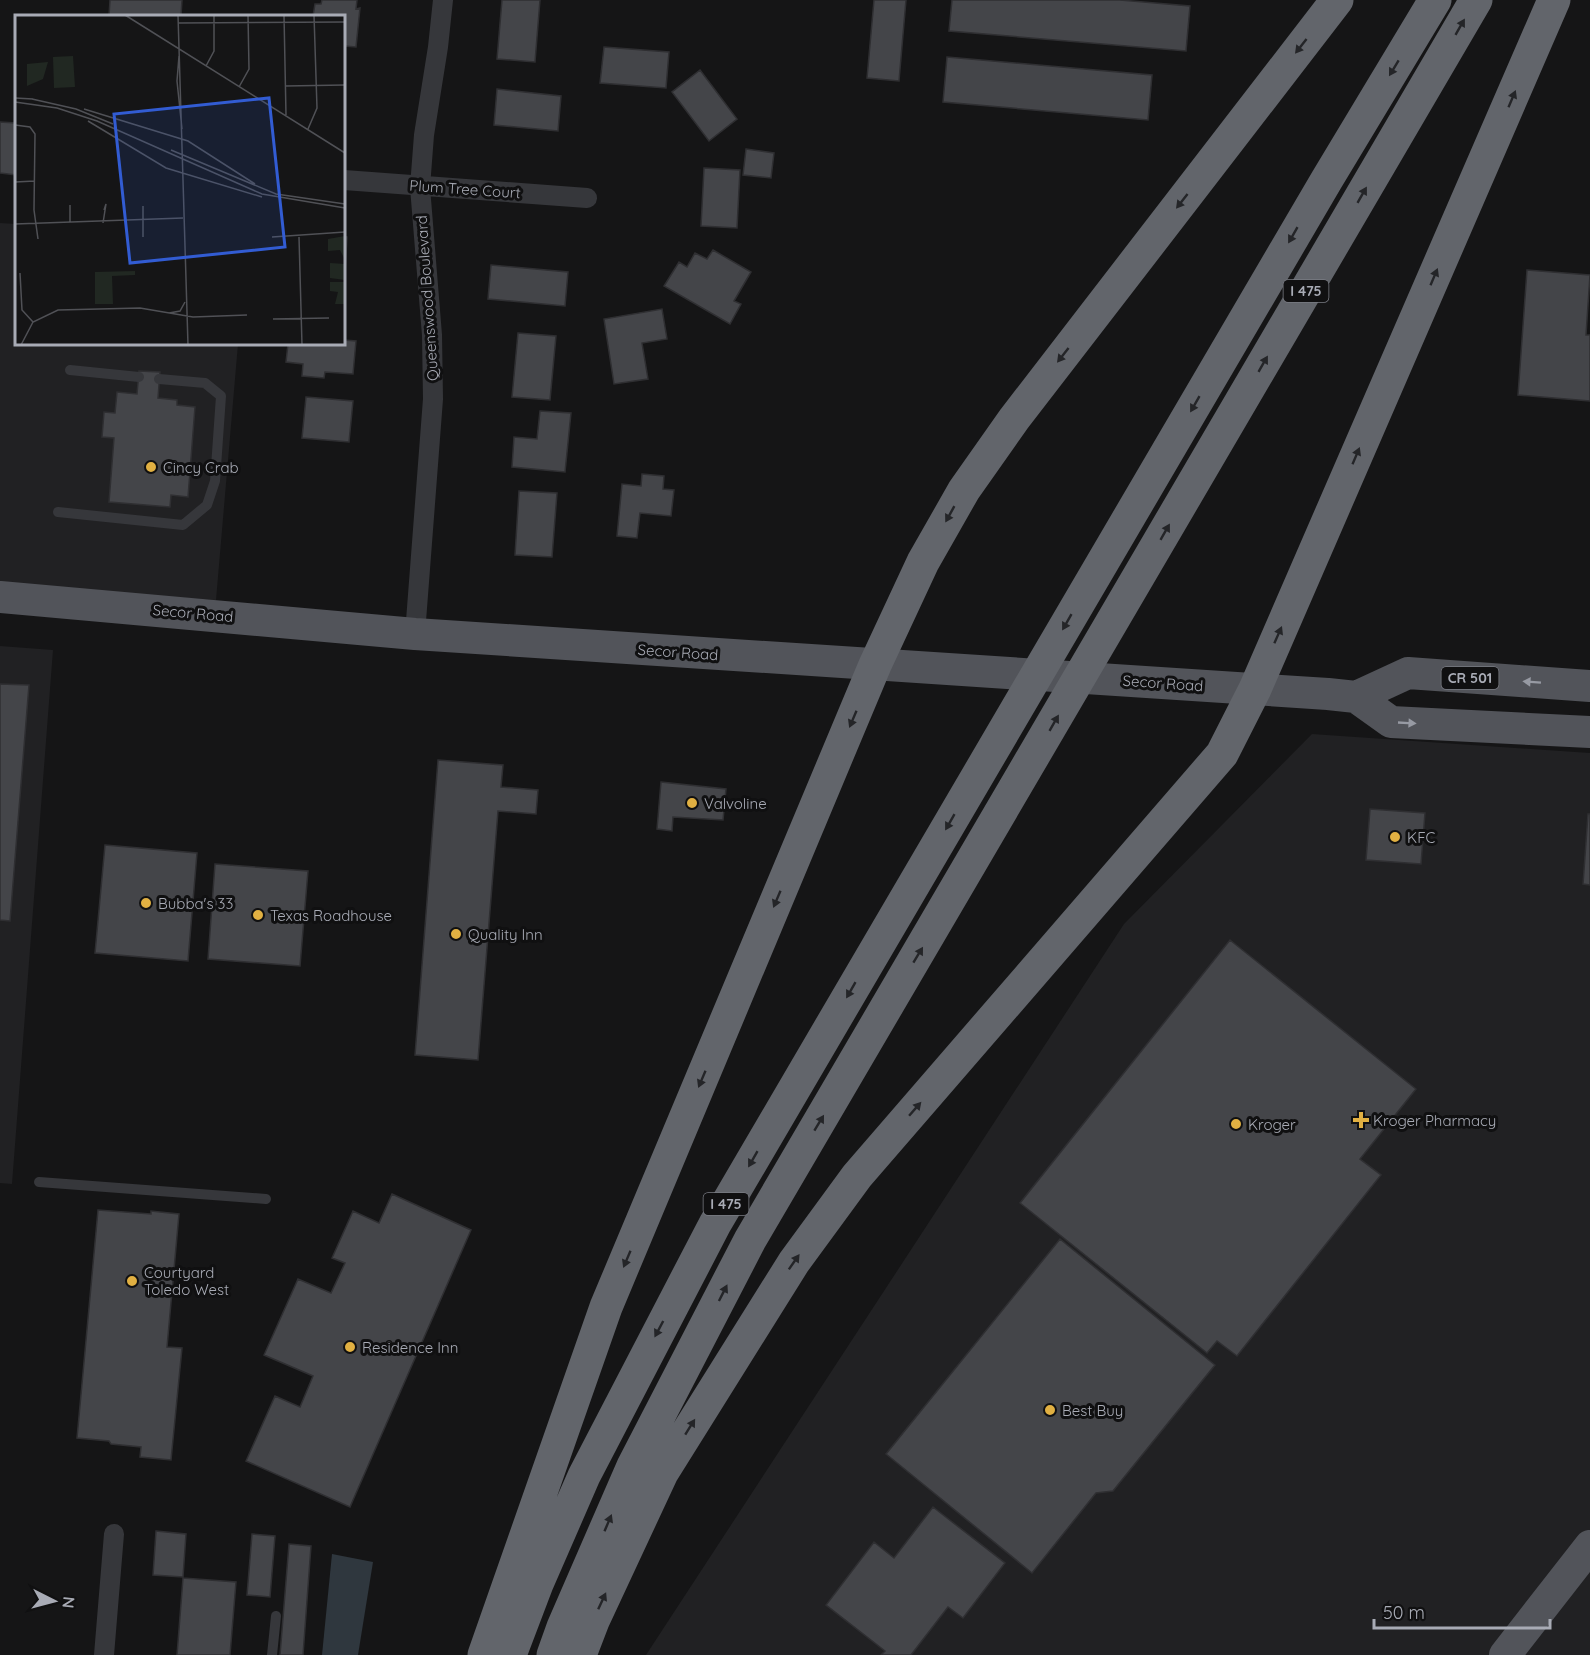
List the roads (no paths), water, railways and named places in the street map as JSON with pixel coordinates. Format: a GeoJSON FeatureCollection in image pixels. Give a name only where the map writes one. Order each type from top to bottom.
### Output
{"type":"FeatureCollection","features":[{"type":"Feature","properties":{"kind":"highway"},"geometry":{"type":"LineString","coordinates":[[484,1655],[606,1307],[875,665],[923,562],[964,490],[1021,410],[1337,0]]}},
{"type":"Feature","properties":{"kind":"highway","name":"I 475"},"geometry":{"type":"LineString","coordinates":[[510,1655],[537,1584],[584,1476],[714,1224],[1326,181],[1435,0]]}},
{"type":"Feature","properties":{"kind":"highway","name":"I 475"},"geometry":{"type":"LineString","coordinates":[[553,1655],[633,1466],[750,1240],[1025,774],[1476,0]]}},
{"type":"Feature","properties":{"kind":"highway"},"geometry":{"type":"LineString","coordinates":[[580,1655],[593,1621],[662,1473],[794,1262],[857,1176],[1222,754],[1255,689],[1554,0]]}},
{"type":"Feature","properties":{"kind":"main road","name":"Secor Road"},"geometry":{"type":"LineString","coordinates":[[0,597],[415,634],[1356,697],[1407,673],[1590,686]]}},
{"type":"Feature","properties":{"kind":"main road"},"geometry":{"type":"LineString","coordinates":[[1356,697],[1391,722],[1590,732]]}},
{"type":"Feature","properties":{"kind":"main road"},"geometry":{"type":"LineString","coordinates":[[1505,1655],[1590,1546]]}},
{"type":"Feature","properties":{"kind":"street","name":"Queenswood Boulevard"},"geometry":{"type":"LineString","coordinates":[[415,634],[433,399],[432,335],[420,187],[424,135],[443,0]]}},
{"type":"Feature","properties":{"kind":"street","name":"Plum Tree Court"},"geometry":{"type":"LineString","coordinates":[[345,180],[586,198]]}},
{"type":"Feature","properties":{"kind":"street"},"geometry":{"type":"LineString","coordinates":[[104,1655],[114,1534]]}},
{"type":"Feature","properties":{"kind":"lane"},"geometry":{"type":"LineString","coordinates":[[70,370],[139,377]]}},
{"type":"Feature","properties":{"kind":"lane"},"geometry":{"type":"LineString","coordinates":[[58,512],[183,525],[207,505],[215,481],[221,396],[205,383],[159,379]]}},
{"type":"Feature","properties":{"kind":"lane"},"geometry":{"type":"LineString","coordinates":[[39,1182],[266,1199]]}},
{"type":"Feature","properties":{"kind":"lane"},"geometry":{"type":"LineString","coordinates":[[272,1655],[276,1616]]}},
{"type":"Feature","properties":{"kind":"place","name":"Cincy Crab"},"geometry":{"type":"Point","coordinates":[151,467]}},
{"type":"Feature","properties":{"kind":"place","name":"Valvoline"},"geometry":{"type":"Point","coordinates":[692,803]}},
{"type":"Feature","properties":{"kind":"place","name":"KFC"},"geometry":{"type":"Point","coordinates":[1395,837]}},
{"type":"Feature","properties":{"kind":"place","name":"Bubba's 33"},"geometry":{"type":"Point","coordinates":[146,903]}},
{"type":"Feature","properties":{"kind":"place","name":"Texas Roadhouse"},"geometry":{"type":"Point","coordinates":[258,915]}},
{"type":"Feature","properties":{"kind":"place","name":"Quality Inn"},"geometry":{"type":"Point","coordinates":[456,934]}},
{"type":"Feature","properties":{"kind":"place","name":"Kroger Pharmacy"},"geometry":{"type":"Point","coordinates":[1361,1120]}},
{"type":"Feature","properties":{"kind":"place","name":"Kroger"},"geometry":{"type":"Point","coordinates":[1236,1124]}},
{"type":"Feature","properties":{"kind":"place","name":"Courtyard Toledo West"},"geometry":{"type":"Point","coordinates":[132,1281]}},
{"type":"Feature","properties":{"kind":"place","name":"Residence Inn"},"geometry":{"type":"Point","coordinates":[350,1347]}},
{"type":"Feature","properties":{"kind":"place","name":"Best Buy"},"geometry":{"type":"Point","coordinates":[1050,1410]}}]}
